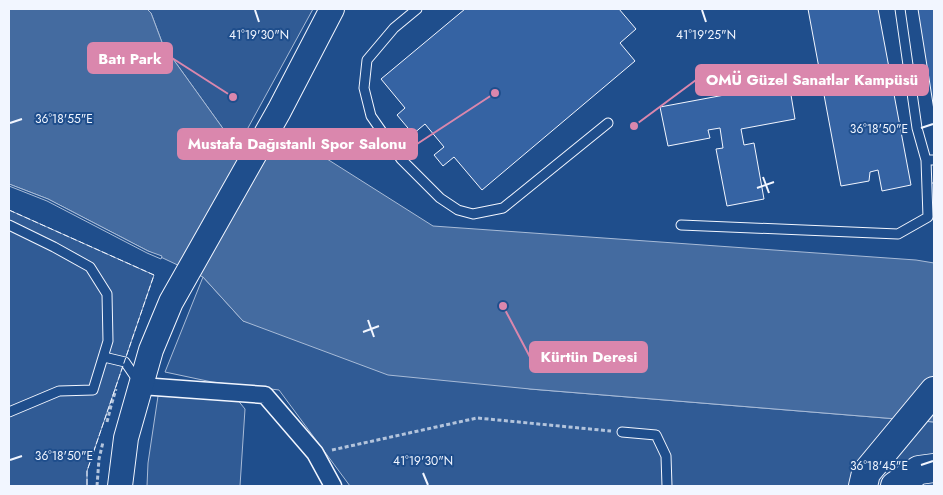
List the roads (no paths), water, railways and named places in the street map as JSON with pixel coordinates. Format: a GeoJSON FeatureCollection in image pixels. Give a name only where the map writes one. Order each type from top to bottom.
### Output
{"type":"FeatureCollection","features":[{"type":"Feature","properties":{"kind":"highway"},"geometry":{"type":"LineString","coordinates":[[863,486],[866,473],[927,400]]}},
{"type":"Feature","properties":{"kind":"highway"},"geometry":{"type":"LineString","coordinates":[[895,486],[919,470],[934,468]]}},
{"type":"Feature","properties":{"kind":"main road"},"geometry":{"type":"LineString","coordinates":[[120,486],[126,438],[151,350],[171,302],[279,111],[332,9]]}},
{"type":"Feature","properties":{"kind":"street"},"geometry":{"type":"LineString","coordinates":[[141,386],[265,395],[315,453],[333,486]]}},
{"type":"Feature","properties":{"kind":"lane"},"geometry":{"type":"LineString","coordinates":[[417,9],[394,28],[366,60],[364,88],[371,116],[400,159],[440,198],[458,210],[474,214],[503,208],[608,123]]}},
{"type":"Feature","properties":{"kind":"lane"},"geometry":{"type":"LineString","coordinates":[[681,225],[898,234],[928,216],[930,160],[917,128],[900,9]]}},
{"type":"Feature","properties":{"kind":"lane"},"geometry":{"type":"LineString","coordinates":[[9,225],[90,267],[107,294],[108,341],[93,390],[58,391],[9,412]]}},
{"type":"Feature","properties":{"kind":"lane"},"geometry":{"type":"LineString","coordinates":[[104,357],[126,362],[141,386]]}},
{"type":"Feature","properties":{"kind":"lane"},"geometry":{"type":"LineString","coordinates":[[622,432],[656,435],[666,456],[667,486]]}},
{"type":"Feature","properties":{"kind":"place","name":"Mustafa Dağıstanlı Spor Salonu"},"geometry":{"type":"Point","coordinates":[495,93]}},
{"type":"Feature","properties":{"kind":"place","name":"Batı Park"},"geometry":{"type":"Point","coordinates":[233,97]}},
{"type":"Feature","properties":{"kind":"place","name":"OMÜ Güzel Sanatlar Kampüsü"},"geometry":{"type":"Point","coordinates":[634,126]}},
{"type":"Feature","properties":{"kind":"place","name":"Kürtün Deresi"},"geometry":{"type":"Point","coordinates":[503,306]}}]}
